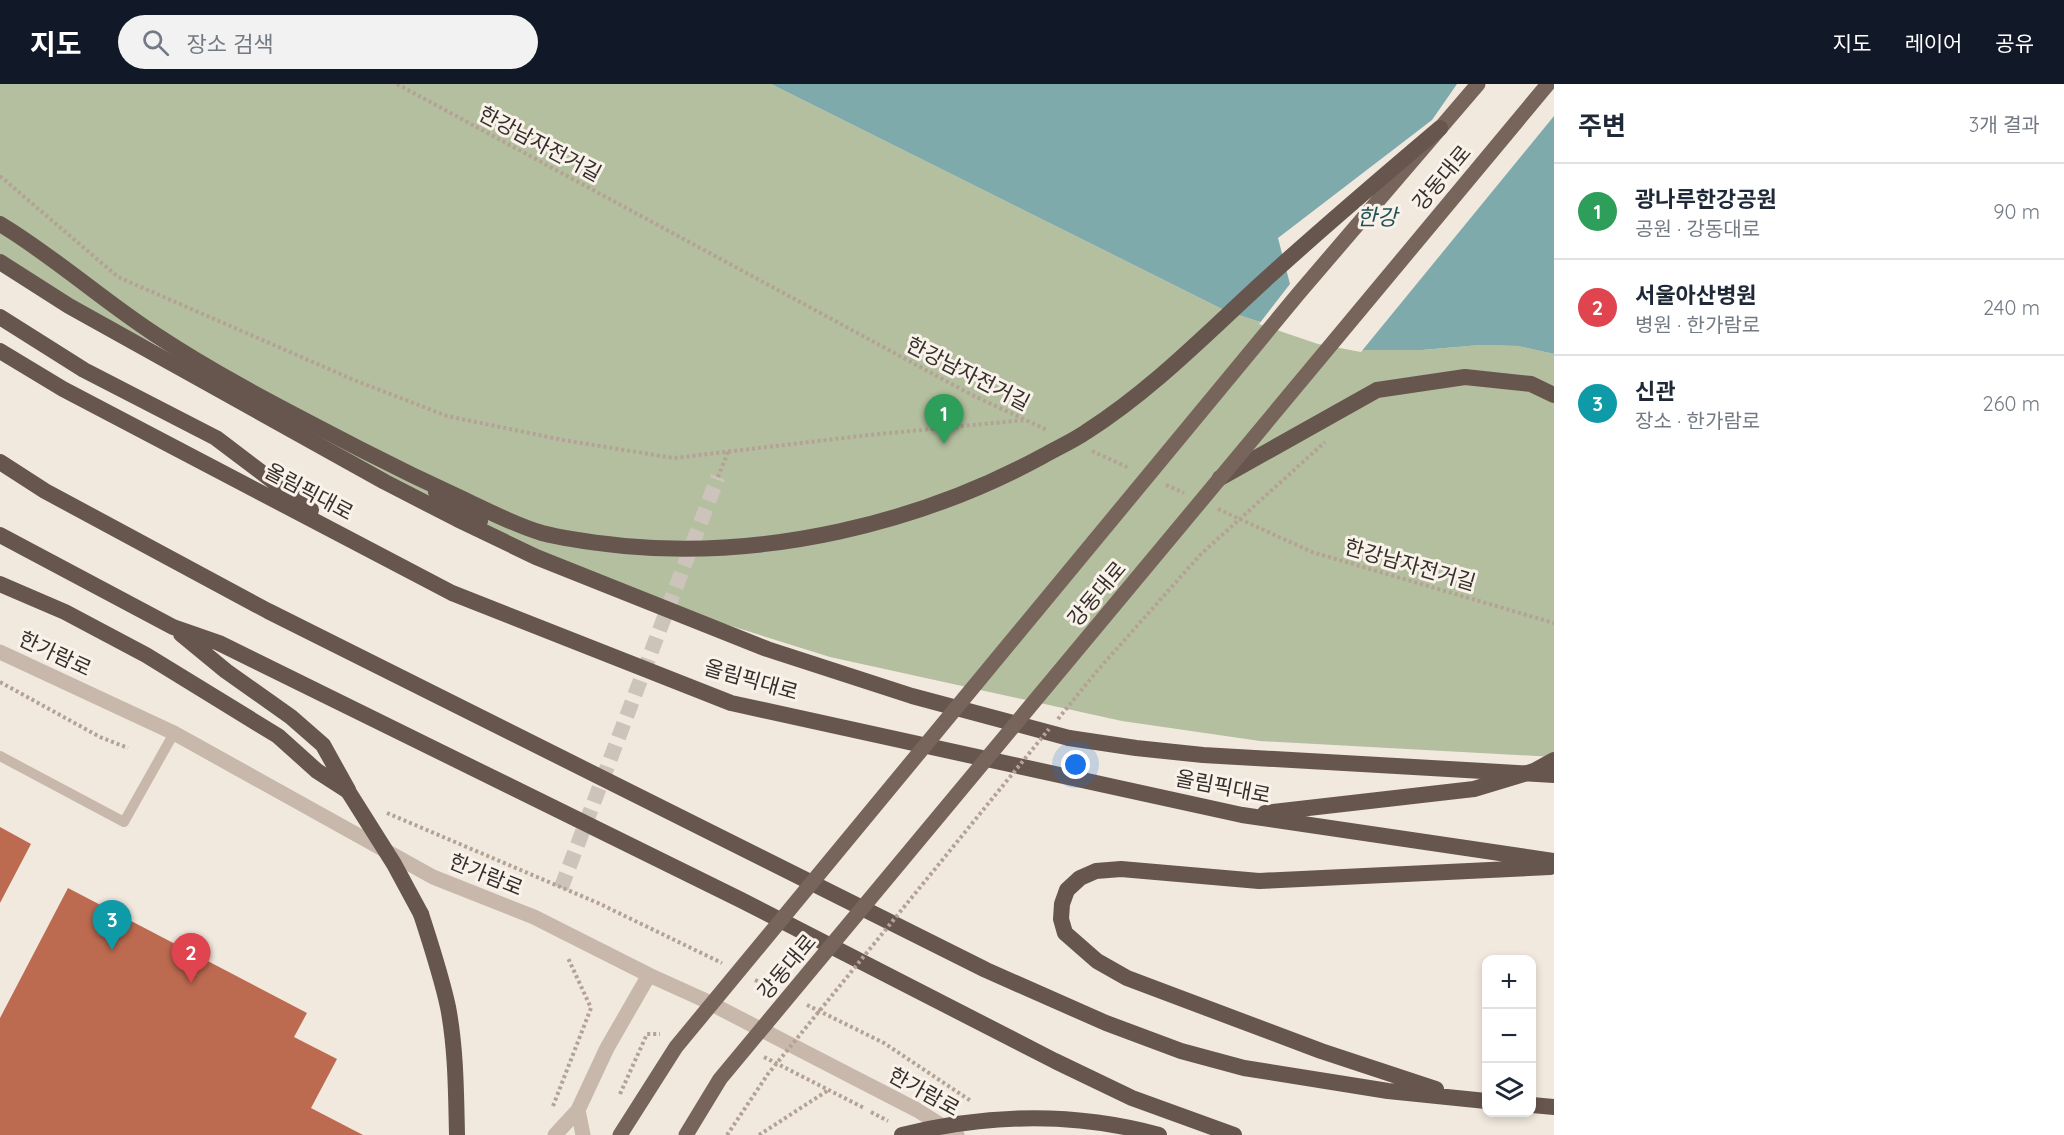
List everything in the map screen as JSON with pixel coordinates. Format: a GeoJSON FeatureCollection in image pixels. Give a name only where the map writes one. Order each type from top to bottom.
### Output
{"type":"FeatureCollection","features":[{"type":"Feature","properties":{"kind":"highway"},"geometry":{"type":"LineString","coordinates":[[0,224],[27,240],[107,302],[158,336],[256,395],[405,472],[510,521],[543,533],[573,540],[653,548],[722,546],[792,539],[858,527],[910,514],[963,495],[1021,468],[1084,434],[1147,390],[1331,220],[1440,128]]}},
{"type":"Feature","properties":{"kind":"highway"},"geometry":{"type":"LineString","coordinates":[[0,262],[69,306],[385,482],[536,557],[767,649],[878,685],[1069,738],[1203,755],[1554,775]]}},
{"type":"Feature","properties":{"kind":"highway"},"geometry":{"type":"LineString","coordinates":[[0,317],[84,370],[216,438],[350,539]]}},
{"type":"Feature","properties":{"kind":"highway","name":"올림픽대로"},"geometry":{"type":"LineString","coordinates":[[0,351],[63,389],[452,593],[731,703],[1242,815],[1554,861]]}},
{"type":"Feature","properties":{"kind":"highway"},"geometry":{"type":"LineString","coordinates":[[1220,479],[1377,390],[1465,377],[1531,384],[1554,395]]}},
{"type":"Feature","properties":{"kind":"highway"},"geometry":{"type":"LineString","coordinates":[[0,462],[45,491],[279,616],[986,970],[1106,1023],[1181,1051],[1244,1068],[1388,1091],[1482,1101]]}},
{"type":"Feature","properties":{"kind":"highway"},"geometry":{"type":"LineString","coordinates":[[405,472],[536,557]]}},
{"type":"Feature","properties":{"kind":"highway"},"geometry":{"type":"LineString","coordinates":[[0,535],[173,627],[219,643],[677,868],[1132,1098],[1234,1135]]}},
{"type":"Feature","properties":{"kind":"highway"},"geometry":{"type":"LineString","coordinates":[[0,584],[65,612],[156,661],[278,736],[317,771],[348,791]]}},
{"type":"Feature","properties":{"kind":"highway"},"geometry":{"type":"LineString","coordinates":[[173,627],[226,671],[291,717],[323,745],[348,791],[394,864],[421,914],[448,1009],[456,1085],[457,1135]]}},
{"type":"Feature","properties":{"kind":"highway"},"geometry":{"type":"LineString","coordinates":[[1242,815],[1474,789],[1534,771],[1554,760]]}},
{"type":"Feature","properties":{"kind":"highway"},"geometry":{"type":"LineString","coordinates":[[1467,1100],[1321,1051],[1127,978],[1097,961],[1065,933],[1061,919],[1062,904],[1067,890],[1080,878],[1096,872],[1121,869],[1259,880],[1554,867]]}},
{"type":"Feature","properties":{"kind":"highway"},"geometry":{"type":"LineString","coordinates":[[1536,1105],[1554,1107]]}},
{"type":"Feature","properties":{"kind":"highway"},"geometry":{"type":"LineString","coordinates":[[899,1130],[1035,1118],[1083,1120],[1134,1128],[1159,1135]]}},
{"type":"Feature","properties":{"kind":"main road","name":"강동대로"},"geometry":{"type":"LineString","coordinates":[[620,1135],[676,1047],[1299,294],[1478,84]]}},
{"type":"Feature","properties":{"kind":"main road","name":"강동대로"},"geometry":{"type":"LineString","coordinates":[[686,1135],[720,1079],[1548,84]]}},
{"type":"Feature","properties":{"kind":"street","name":"한가람로"},"geometry":{"type":"LineString","coordinates":[[0,652],[174,733],[433,877],[534,917],[648,975],[702,999],[917,1110],[957,1135]]}},
{"type":"Feature","properties":{"kind":"street"},"geometry":{"type":"LineString","coordinates":[[555,1135],[578,1110],[607,1048],[648,975]]}},
{"type":"Feature","properties":{"kind":"street"},"geometry":{"type":"LineString","coordinates":[[578,1110],[583,1135]]}},
{"type":"Feature","properties":{"kind":"lane"},"geometry":{"type":"LineString","coordinates":[[0,756],[124,822],[174,733]]}},
{"type":"Feature","properties":{"kind":"path","name":"한강남자전거길"},"geometry":{"type":"LineString","coordinates":[[397,84],[972,395],[1057,435]]}},
{"type":"Feature","properties":{"kind":"path"},"geometry":{"type":"LineString","coordinates":[[0,176],[118,277],[354,380],[447,416],[563,440],[674,458],[1025,420]]}},
{"type":"Feature","properties":{"kind":"path"},"geometry":{"type":"LineString","coordinates":[[727,1135],[768,1074],[1097,671],[1200,555],[1325,442]]}},
{"type":"Feature","properties":{"kind":"path"},"geometry":{"type":"LineString","coordinates":[[1089,450],[1131,469]]}},
{"type":"Feature","properties":{"kind":"path"},"geometry":{"type":"LineString","coordinates":[[718,477],[728,452]]}},
{"type":"Feature","properties":{"kind":"path"},"geometry":{"type":"LineString","coordinates":[[1163,484],[1185,494]]}},
{"type":"Feature","properties":{"kind":"path","name":"한강남자전거길"},"geometry":{"type":"LineString","coordinates":[[1216,508],[1312,552],[1554,622]]}},
{"type":"Feature","properties":{"kind":"path"},"geometry":{"type":"LineString","coordinates":[[0,682],[100,736],[128,748]]}},
{"type":"Feature","properties":{"kind":"path"},"geometry":{"type":"LineString","coordinates":[[550,1114],[591,1008],[570,959],[561,954]]}},
{"type":"Feature","properties":{"kind":"path"},"geometry":{"type":"LineString","coordinates":[[616,1102],[647,1034],[669,1034]]}},
{"type":"Feature","properties":{"kind":"path"},"geometry":{"type":"LineString","coordinates":[[763,1056],[899,1130]]}},
{"type":"Feature","properties":{"kind":"path"},"geometry":{"type":"LineString","coordinates":[[759,1135],[828,1090]]}},
{"type":"Feature","properties":{"kind":"green space"},"geometry":{"type":"Polygon","coordinates":[[[0,84],[771,84],[1226,311],[1319,341],[1422,350],[1480,345],[1518,346],[1554,354],[1554,757],[1260,741],[1122,721],[830,657],[639,597],[441,508],[225,380],[0,265],[0,84]]]}},
{"type":"Feature","properties":{"kind":"water","name":"한강"},"geometry":{"type":"Polygon","coordinates":[[[771,84],[1554,84],[1554,354],[1518,346],[1480,345],[1422,350],[1363,350],[1319,341],[1226,311],[771,84]]]}},
{"type":"Feature","properties":{"kind":"pier"},"geometry":{"type":"Polygon","coordinates":[[[1457,84],[1554,84],[1554,116],[1361,352],[1318,344],[1259,324],[1290,284],[1278,238],[1432,120],[1457,84]]]}},
{"type":"Feature","properties":{"kind":"building"},"geometry":{"type":"Polygon","coordinates":[[[0,827],[31,844],[0,903],[0,827]]]}},
{"type":"Feature","properties":{"kind":"building"},"geometry":{"type":"Polygon","coordinates":[[[68,888],[307,1013],[294,1037],[337,1059],[311,1108],[363,1135],[0,1135],[0,1018],[68,888]]]}},
{"type":"Feature","properties":{"kind":"tunnel"},"geometry":{"type":"LineString","coordinates":[[561,888],[718,477]]}},
{"type":"Feature","properties":{"kind":"place","name":"광나루한강공원"},"geometry":{"type":"Point","coordinates":[944,444]}},
{"type":"Feature","properties":{"kind":"place","name":"신관"},"geometry":{"type":"Point","coordinates":[112,950]}},
{"type":"Feature","properties":{"kind":"place","name":"서울아산병원"},"geometry":{"type":"Point","coordinates":[191,983]}}]}
